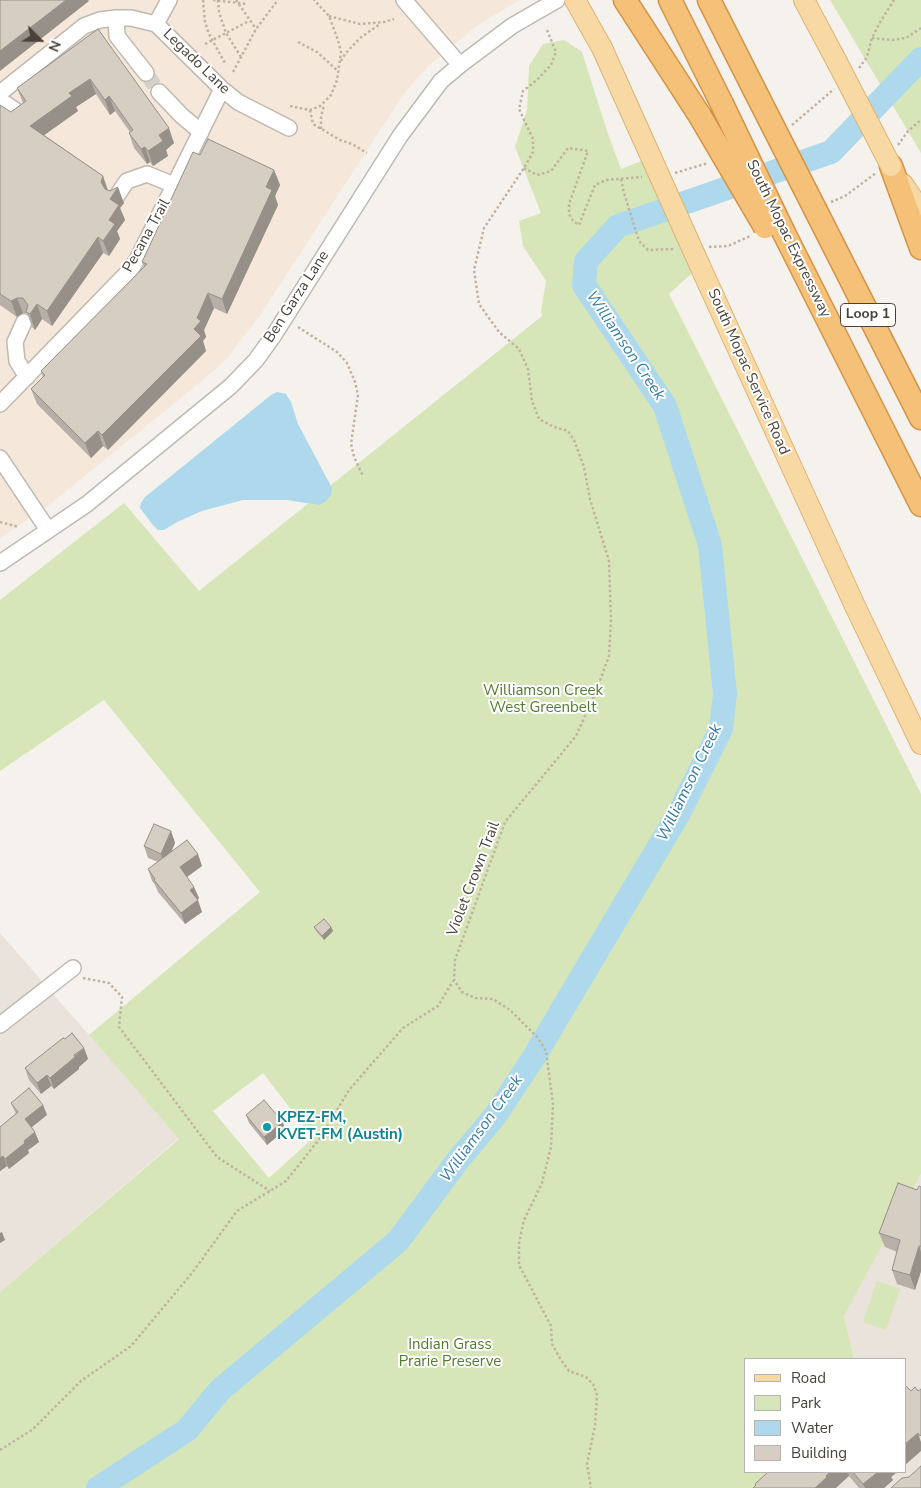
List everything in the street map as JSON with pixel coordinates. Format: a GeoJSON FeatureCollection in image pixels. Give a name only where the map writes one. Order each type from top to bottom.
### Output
{"type":"FeatureCollection","features":[{"type":"Feature","properties":{"kind":"highway"},"geometry":{"type":"LineString","coordinates":[[625,0],[747,193],[776,234]]}},
{"type":"Feature","properties":{"kind":"highway","name":"South Mopac Expressway"},"geometry":{"type":"LineString","coordinates":[[670,0],[722,104],[776,234],[827,318],[921,505]]}},
{"type":"Feature","properties":{"kind":"highway","name":"Loop 1"},"geometry":{"type":"LineString","coordinates":[[709,0],[921,418]]}},
{"type":"Feature","properties":{"kind":"highway"},"geometry":{"type":"LineString","coordinates":[[891,166],[904,206],[921,248]]}},
{"type":"Feature","properties":{"kind":"main road","name":"South Mopac Service Road"},"geometry":{"type":"LineString","coordinates":[[575,0],[602,48],[847,589],[921,744]]}},
{"type":"Feature","properties":{"kind":"main road"},"geometry":{"type":"LineString","coordinates":[[804,0],[891,166],[921,211]]}},
{"type":"Feature","properties":{"kind":"street"},"geometry":{"type":"LineString","coordinates":[[156,24],[169,0]]}},
{"type":"Feature","properties":{"kind":"street"},"geometry":{"type":"LineString","coordinates":[[404,0],[460,65]]}},
{"type":"Feature","properties":{"kind":"street","name":"Ben Garza Lane"},"geometry":{"type":"LineString","coordinates":[[0,563],[86,504],[223,392],[256,360],[274,335],[400,136],[441,81],[512,26],[557,0]]}},
{"type":"Feature","properties":{"kind":"street"},"geometry":{"type":"LineString","coordinates":[[116,18],[117,36],[146,73]]}},
{"type":"Feature","properties":{"kind":"street","name":"Legado Lane"},"geometry":{"type":"LineString","coordinates":[[0,93],[84,26],[100,20],[131,18],[156,24],[222,89],[238,102],[289,128]]}},
{"type":"Feature","properties":{"kind":"street","name":"Pecana Trail"},"geometry":{"type":"LineString","coordinates":[[0,404],[131,269],[222,89]]}},
{"type":"Feature","properties":{"kind":"street"},"geometry":{"type":"LineString","coordinates":[[160,92],[182,116],[201,132]]}},
{"type":"Feature","properties":{"kind":"street"},"geometry":{"type":"LineString","coordinates":[[0,100],[16,111]]}},
{"type":"Feature","properties":{"kind":"street"},"geometry":{"type":"LineString","coordinates":[[116,197],[126,181],[147,174],[174,186]]}},
{"type":"Feature","properties":{"kind":"street"},"geometry":{"type":"LineString","coordinates":[[24,322],[14,342],[17,361],[27,377]]}},
{"type":"Feature","properties":{"kind":"street"},"geometry":{"type":"LineString","coordinates":[[0,458],[48,530]]}},
{"type":"Feature","properties":{"kind":"street"},"geometry":{"type":"LineString","coordinates":[[0,1025],[70,970]]}},
{"type":"Feature","properties":{"kind":"path"},"geometry":{"type":"LineString","coordinates":[[204,0],[205,22],[212,40],[226,65]]}},
{"type":"Feature","properties":{"kind":"path"},"geometry":{"type":"LineString","coordinates":[[213,0],[247,4]]}},
{"type":"Feature","properties":{"kind":"path"},"geometry":{"type":"LineString","coordinates":[[218,0],[226,33],[241,57]]}},
{"type":"Feature","properties":{"kind":"path"},"geometry":{"type":"LineString","coordinates":[[233,72],[256,29],[278,0]]}},
{"type":"Feature","properties":{"kind":"path"},"geometry":{"type":"LineString","coordinates":[[314,0],[329,16],[338,40],[341,63]]}},
{"type":"Feature","properties":{"kind":"path"},"geometry":{"type":"LineString","coordinates":[[237,2],[256,29]]}},
{"type":"Feature","properties":{"kind":"path"},"geometry":{"type":"LineString","coordinates":[[329,16],[360,24],[381,23],[394,19]]}},
{"type":"Feature","properties":{"kind":"path"},"geometry":{"type":"LineString","coordinates":[[205,44],[249,21]]}},
{"type":"Feature","properties":{"kind":"path"},"geometry":{"type":"LineString","coordinates":[[290,106],[310,110],[324,104],[332,95],[345,54],[360,38],[381,23]]}},
{"type":"Feature","properties":{"kind":"path"},"geometry":{"type":"LineString","coordinates":[[872,38],[892,40],[906,38],[921,28]]}},
{"type":"Feature","properties":{"kind":"path","name":"Violet Crown Trail"},"geometry":{"type":"LineString","coordinates":[[454,980],[455,960],[505,822],[576,736],[609,656],[611,620],[609,561],[590,499],[584,467],[574,440],[568,431],[554,427],[539,419],[532,401],[528,369],[519,349],[499,332],[479,304],[474,270],[484,228],[533,152],[534,139],[520,109],[523,91],[551,65],[556,52],[547,30]]}},
{"type":"Feature","properties":{"kind":"path"},"geometry":{"type":"LineString","coordinates":[[298,42],[318,52],[339,72]]}},
{"type":"Feature","properties":{"kind":"path"},"geometry":{"type":"LineString","coordinates":[[321,129],[321,116],[324,104]]}},
{"type":"Feature","properties":{"kind":"path"},"geometry":{"type":"LineString","coordinates":[[310,110],[313,124],[367,154]]}},
{"type":"Feature","properties":{"kind":"path"},"geometry":{"type":"LineString","coordinates":[[298,327],[337,352],[347,363],[358,395],[351,444],[354,457],[363,476]]}},
{"type":"Feature","properties":{"kind":"path"},"geometry":{"type":"LineString","coordinates":[[0,522],[19,527]]}},
{"type":"Feature","properties":{"kind":"path"},"geometry":{"type":"LineString","coordinates":[[70,970],[87,979],[109,982],[122,997],[118,1027],[217,1156],[270,1191]]}},
{"type":"Feature","properties":{"kind":"path"},"geometry":{"type":"LineString","coordinates":[[0,1450],[32,1430],[81,1381],[131,1346],[192,1273],[237,1211],[286,1181],[315,1145],[349,1090],[403,1028],[438,1006],[454,980],[462,992],[476,998],[493,998],[510,1010],[538,1038],[546,1051],[553,1104],[551,1147],[542,1183],[524,1220],[519,1243],[519,1265],[552,1326],[552,1344],[560,1360],[569,1371],[586,1377],[593,1384],[598,1395],[595,1426],[587,1464],[591,1488]]}},
{"type":"Feature","properties":{"kind":"shaded area"},"geometry":{"type":"Polygon","coordinates":[[[0,0],[519,0],[478,25],[428,66],[403,95],[261,314],[228,357],[209,375],[49,505],[0,538],[0,0]]]}},
{"type":"Feature","properties":{"kind":"shaded area"},"geometry":{"type":"Polygon","coordinates":[[[0,933],[179,1138],[0,1292],[0,933]]]}},
{"type":"Feature","properties":{"kind":"shaded area"},"geometry":{"type":"Polygon","coordinates":[[[921,1174],[921,1488],[758,1488],[774,1473],[906,1473],[906,1358],[854,1358],[844,1316],[921,1174]]]}},
{"type":"Feature","properties":{"kind":"green space"},"geometry":{"type":"Polygon","coordinates":[[[830,0],[921,0],[921,153],[830,0]]]}},
{"type":"Feature","properties":{"kind":"green space"},"geometry":{"type":"Polygon","coordinates":[[[564,40],[582,52],[621,169],[651,157],[700,266],[669,294],[921,794],[921,1174],[844,1316],[854,1358],[744,1358],[744,1473],[774,1473],[758,1488],[0,1488],[0,1292],[179,1139],[89,1035],[260,892],[104,700],[0,771],[0,600],[124,503],[199,591],[542,316],[541,311],[546,281],[523,246],[519,221],[541,213],[515,147],[527,110],[529,66],[543,44],[564,40]],[[263,1073],[213,1111],[269,1178],[313,1138],[263,1073]]]}},
{"type":"Feature","properties":{"kind":"green space"},"geometry":{"type":"Polygon","coordinates":[[[877,1281],[900,1289],[886,1330],[863,1322],[877,1281]]]}},
{"type":"Feature","properties":{"kind":"water"},"geometry":{"type":"Polygon","coordinates":[[[277,392],[286,394],[291,402],[298,424],[332,488],[331,495],[325,502],[319,505],[287,500],[243,500],[202,511],[164,530],[158,530],[140,508],[145,497],[277,392]]]}},
{"type":"Feature","properties":{"kind":"building"},"geometry":{"type":"Polygon","coordinates":[[[0,0],[66,0],[0,51],[0,0]]]}},
{"type":"Feature","properties":{"kind":"building"},"geometry":{"type":"Polygon","coordinates":[[[98,29],[169,128],[159,135],[163,141],[148,151],[145,147],[141,149],[129,133],[133,130],[109,96],[105,100],[90,79],[69,93],[72,96],[30,126],[103,176],[101,182],[105,189],[110,191],[118,187],[110,199],[119,205],[109,220],[115,224],[103,241],[98,237],[47,311],[37,304],[30,314],[26,312],[28,305],[23,298],[11,301],[0,294],[0,105],[11,112],[26,101],[17,88],[98,29]]]}},
{"type":"Feature","properties":{"kind":"building"},"geometry":{"type":"Polygon","coordinates":[[[208,139],[274,170],[266,187],[272,190],[222,299],[208,293],[197,318],[201,321],[194,329],[201,336],[102,435],[98,431],[85,443],[31,389],[45,375],[41,371],[147,264],[142,262],[193,152],[200,155],[208,139]]]}},
{"type":"Feature","properties":{"kind":"building"},"geometry":{"type":"Polygon","coordinates":[[[154,824],[171,831],[161,854],[144,846],[154,824]]]}},
{"type":"Feature","properties":{"kind":"building"},"geometry":{"type":"Polygon","coordinates":[[[187,840],[198,854],[180,867],[194,887],[190,890],[198,900],[181,913],[154,880],[148,869],[187,840]]]}},
{"type":"Feature","properties":{"kind":"building"},"geometry":{"type":"Polygon","coordinates":[[[324,919],[331,927],[322,936],[314,927],[324,919]]]}},
{"type":"Feature","properties":{"kind":"building"},"geometry":{"type":"Polygon","coordinates":[[[72,1033],[84,1048],[50,1078],[47,1075],[37,1083],[25,1068],[72,1033]]]}},
{"type":"Feature","properties":{"kind":"building"},"geometry":{"type":"Polygon","coordinates":[[[29,1088],[43,1105],[25,1119],[35,1132],[5,1159],[3,1156],[0,1158],[0,1127],[18,1112],[11,1103],[29,1088]]]}},
{"type":"Feature","properties":{"kind":"building","name":"KPEZ-FM, KVET-FM (Austin)"},"geometry":{"type":"Polygon","coordinates":[[[264,1100],[283,1122],[264,1137],[246,1115],[264,1100]]]}},
{"type":"Feature","properties":{"kind":"building"},"geometry":{"type":"Polygon","coordinates":[[[898,1183],[917,1190],[919,1186],[921,1187],[921,1246],[919,1246],[910,1275],[892,1270],[900,1240],[879,1233],[898,1183]]]}},
{"type":"Feature","properties":{"kind":"building"},"geometry":{"type":"Polygon","coordinates":[[[906,1386],[911,1391],[915,1387],[918,1391],[921,1389],[920,1436],[918,1433],[906,1443],[906,1386]]]}},
{"type":"Feature","properties":{"kind":"building"},"geometry":{"type":"Polygon","coordinates":[[[921,1466],[921,1488],[891,1488],[902,1478],[909,1477],[921,1466]]]}},
{"type":"Feature","properties":{"kind":"building"},"geometry":{"type":"Polygon","coordinates":[[[767,1473],[829,1473],[815,1488],[753,1488],[767,1473]]]}},
{"type":"Feature","properties":{"kind":"building"},"geometry":{"type":"Polygon","coordinates":[[[854,1473],[877,1473],[863,1484],[854,1473]]]}},
{"type":"Feature","properties":{"kind":"waterway","name":"Williamson Creek"},"geometry":{"type":"LineString","coordinates":[[98,1488],[187,1430],[220,1390],[398,1241],[458,1160],[495,1116],[534,1057],[679,813],[721,729],[725,694],[710,545],[665,406],[584,285],[586,261],[618,226],[831,152],[921,59]]}},
{"type":"Feature","properties":{"kind":"tunnel"},"geometry":{"type":"LineString","coordinates":[[146,73],[159,92]]}},
{"type":"Feature","properties":{"kind":"place","name":"KPEZ-FM, KVET-FM (Austin)"},"geometry":{"type":"Point","coordinates":[267,1127]}},
{"type":"Feature","properties":{"kind":"park label","name":"Williamson Creek West Greenbelt"},"geometry":{"type":"Point","coordinates":[543,700]}},
{"type":"Feature","properties":{"kind":"park label","name":"Indian Grass Prarie Preserve"},"geometry":{"type":"Point","coordinates":[450,1354]}}]}
